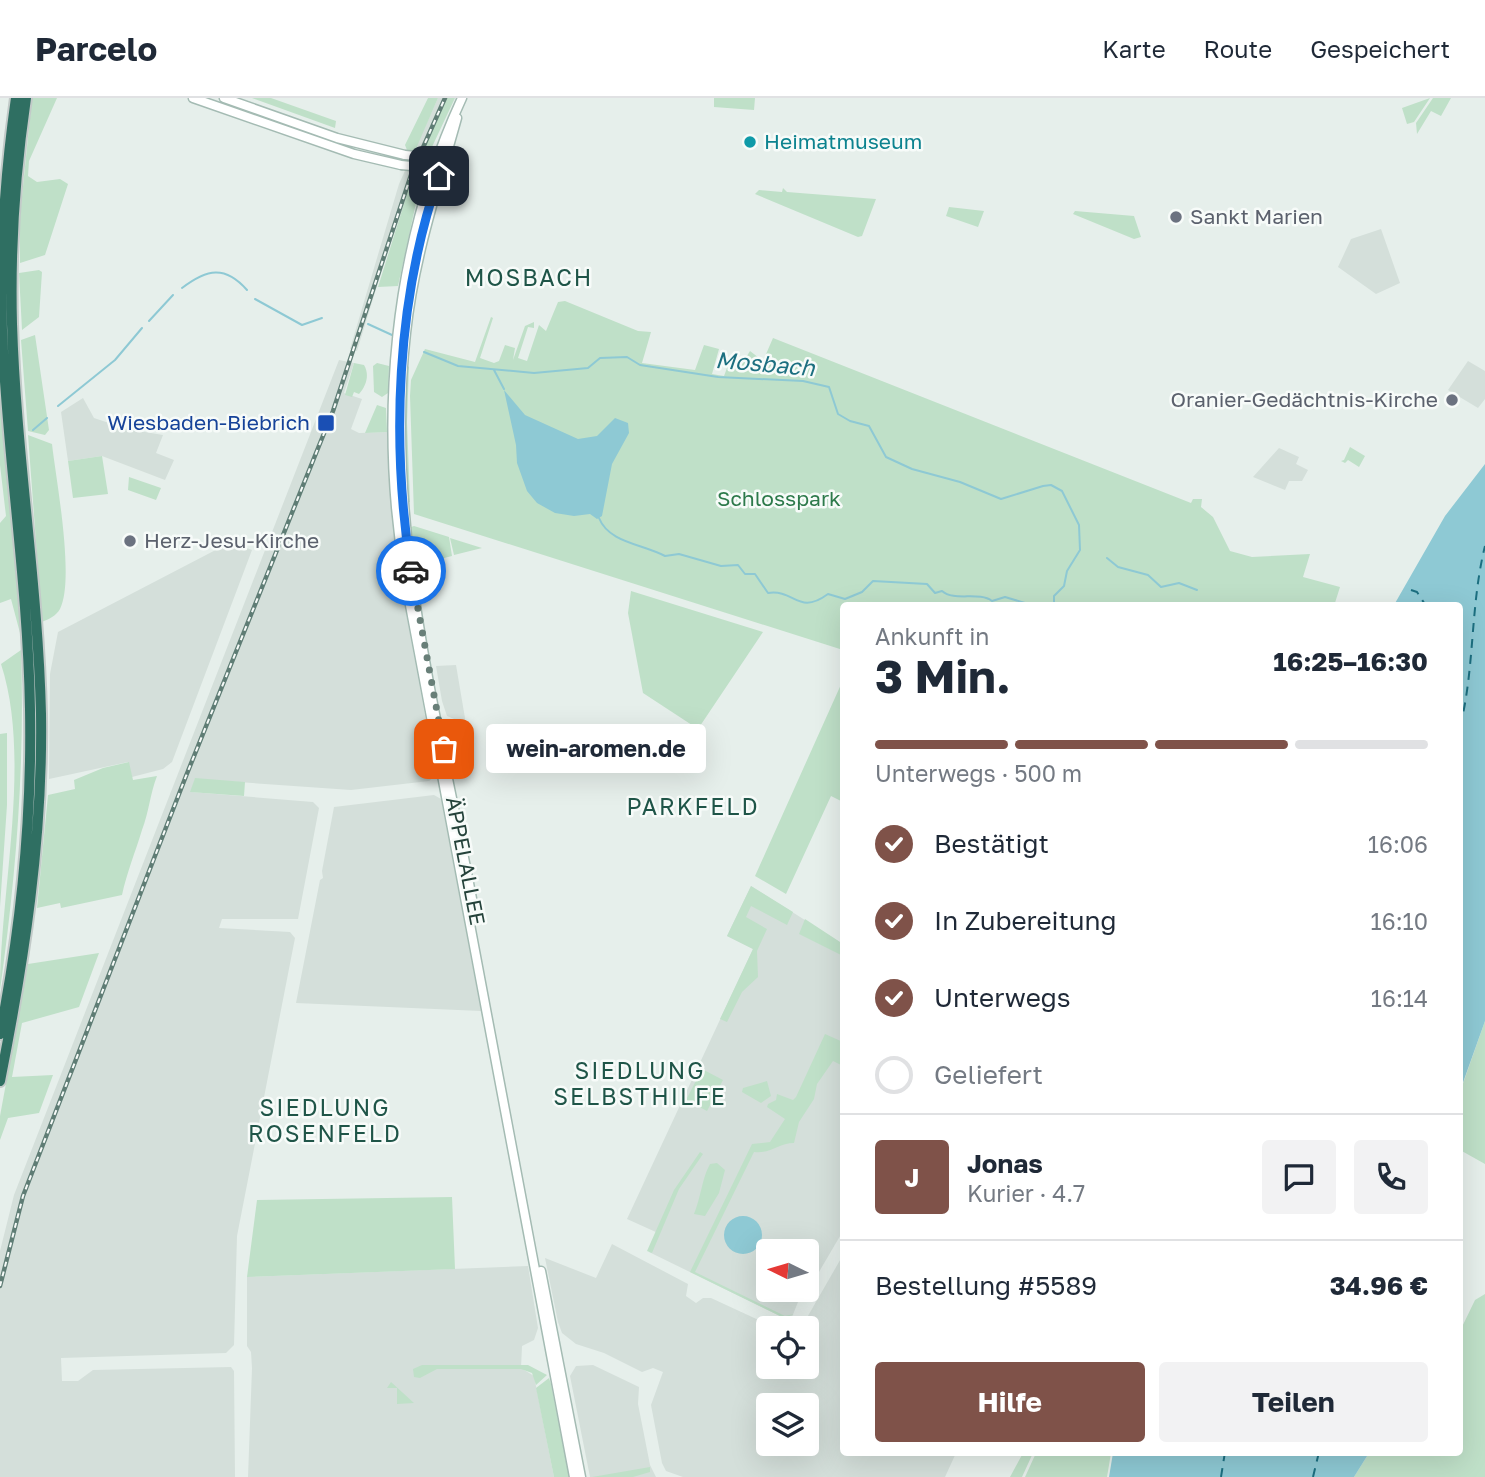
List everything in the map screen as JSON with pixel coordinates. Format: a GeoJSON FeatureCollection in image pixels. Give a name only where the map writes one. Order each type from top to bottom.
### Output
{"type":"FeatureCollection","features":[{"type":"Feature","properties":{"kind":"highway"},"geometry":{"type":"LineString","coordinates":[[0,1082],[28,914],[40,774],[37,627],[16,450],[7,328],[8,165],[16,98]]}},
{"type":"Feature","properties":{"kind":"highway"},"geometry":{"type":"LineString","coordinates":[[7,256],[26,98]]}},
{"type":"Feature","properties":{"kind":"highway"},"geometry":{"type":"LineString","coordinates":[[0,244],[7,256]]}},
{"type":"Feature","properties":{"kind":"highway"},"geometry":{"type":"LineString","coordinates":[[0,1034],[19,911],[30,774],[27,647],[16,450]]}},
{"type":"Feature","properties":{"kind":"main road"},"geometry":{"type":"LineString","coordinates":[[193,98],[334,148],[401,165],[437,169],[435,158],[462,98]]}},
{"type":"Feature","properties":{"kind":"main road"},"geometry":{"type":"LineString","coordinates":[[224,98],[337,138],[405,155],[435,158]]}},
{"type":"Feature","properties":{"kind":"main road"},"geometry":{"type":"LineString","coordinates":[[334,148],[337,138]]}},
{"type":"Feature","properties":{"kind":"main road","name":"ÄPPELALLEE"},"geometry":{"type":"LineString","coordinates":[[437,169],[411,250],[399,320],[392,411],[396,516],[408,595],[575,1477]]}},
{"type":"Feature","properties":{"kind":"main road","name":"ÄPPELALLEE"},"geometry":{"type":"LineString","coordinates":[[437,169],[420,244],[405,335],[400,426],[405,529],[412,579],[581,1477]]}},
{"type":"Feature","properties":{"kind":"shaded area"},"geometry":{"type":"Polygon","coordinates":[[[438,98],[447,98],[400,211],[357,351],[350,349],[399,184],[438,98]]]}},
{"type":"Feature","properties":{"kind":"shaded area"},"geometry":{"type":"Polygon","coordinates":[[[1381,229],[1400,283],[1376,294],[1338,267],[1351,239],[1381,229]]]}},
{"type":"Feature","properties":{"kind":"shaded area"},"geometry":{"type":"Polygon","coordinates":[[[339,360],[354,363],[344,393],[362,399],[351,429],[359,433],[387,432],[396,559],[436,775],[429,781],[351,790],[195,779],[191,792],[313,802],[319,808],[298,919],[222,919],[219,928],[290,932],[295,938],[237,1236],[234,1345],[226,1353],[61,1358],[62,1381],[78,1381],[93,1370],[231,1367],[234,1371],[235,1477],[0,1477],[0,1251],[14,1195],[339,360]]]}},
{"type":"Feature","properties":{"kind":"shaded area"},"geometry":{"type":"Polygon","coordinates":[[[1468,361],[1485,371],[1485,399],[1478,408],[1448,390],[1468,361]]]}},
{"type":"Feature","properties":{"kind":"shaded area"},"geometry":{"type":"Polygon","coordinates":[[[83,398],[94,418],[127,429],[163,435],[156,453],[174,460],[165,480],[102,456],[68,461],[61,412],[83,398]]]}},
{"type":"Feature","properties":{"kind":"shaded area"},"geometry":{"type":"Polygon","coordinates":[[[1279,448],[1299,457],[1296,464],[1308,470],[1302,481],[1289,481],[1285,490],[1253,477],[1279,448]]]}},
{"type":"Feature","properties":{"kind":"shaded area"},"geometry":{"type":"Polygon","coordinates":[[[231,542],[252,550],[172,762],[163,769],[132,777],[128,762],[49,779],[50,674],[58,632],[231,542]]]}},
{"type":"Feature","properties":{"kind":"shaded area"},"geometry":{"type":"Polygon","coordinates":[[[456,665],[466,724],[447,716],[436,666],[456,665]]]}},
{"type":"Feature","properties":{"kind":"shaded area"},"geometry":{"type":"Polygon","coordinates":[[[434,795],[441,799],[481,1011],[296,1003],[320,880],[323,878],[334,807],[434,795]]]}},
{"type":"Feature","properties":{"kind":"shaded area"},"geometry":{"type":"Polygon","coordinates":[[[751,886],[840,942],[840,1236],[819,1272],[819,1239],[756,1239],[756,1302],[798,1302],[792,1316],[780,1316],[649,1252],[658,1233],[627,1219],[753,949],[727,936],[751,886]]]}},
{"type":"Feature","properties":{"kind":"shaded area"},"geometry":{"type":"Polygon","coordinates":[[[612,1244],[688,1284],[686,1296],[696,1303],[703,1298],[711,1298],[756,1319],[756,1379],[819,1379],[819,1316],[808,1316],[816,1302],[819,1302],[819,1297],[840,1260],[840,1456],[955,1456],[945,1477],[683,1477],[666,1471],[662,1463],[651,1405],[663,1372],[653,1368],[642,1372],[604,1353],[576,1344],[562,1333],[545,1258],[596,1278],[612,1244]]]}},
{"type":"Feature","properties":{"kind":"shaded area"},"geometry":{"type":"Polygon","coordinates":[[[528,1266],[538,1328],[534,1340],[522,1346],[521,1368],[534,1376],[554,1477],[248,1477],[252,1368],[251,1352],[247,1346],[247,1277],[528,1266]]]}},
{"type":"Feature","properties":{"kind":"shaded area"},"geometry":{"type":"Polygon","coordinates":[[[593,1365],[639,1387],[638,1404],[650,1465],[656,1477],[590,1477],[570,1376],[576,1366],[593,1365]]]}},
{"type":"Feature","properties":{"kind":"green space"},"geometry":{"type":"Polygon","coordinates":[[[32,98],[57,98],[29,161],[28,176],[37,182],[60,179],[68,184],[45,255],[20,263],[20,216],[32,98]]]}},
{"type":"Feature","properties":{"kind":"green space"},"geometry":{"type":"Polygon","coordinates":[[[252,98],[271,98],[336,121],[335,128],[252,98]]]}},
{"type":"Feature","properties":{"kind":"green space"},"geometry":{"type":"Polygon","coordinates":[[[428,98],[438,98],[415,151],[407,150],[405,145],[428,98]]]}},
{"type":"Feature","properties":{"kind":"green space"},"geometry":{"type":"Polygon","coordinates":[[[447,98],[455,98],[431,149],[422,152],[447,98]]]}},
{"type":"Feature","properties":{"kind":"green space"},"geometry":{"type":"Polygon","coordinates":[[[714,98],[755,98],[754,110],[714,107],[714,98]]]}},
{"type":"Feature","properties":{"kind":"green space"},"geometry":{"type":"Polygon","coordinates":[[[1430,98],[1414,122],[1407,124],[1402,108],[1430,98]]]}},
{"type":"Feature","properties":{"kind":"green space"},"geometry":{"type":"Polygon","coordinates":[[[1433,98],[1451,98],[1441,116],[1431,111],[1417,134],[1416,123],[1433,98]]]}},
{"type":"Feature","properties":{"kind":"green space"},"geometry":{"type":"Polygon","coordinates":[[[413,175],[421,177],[421,180],[398,286],[378,287],[413,175]]]}},
{"type":"Feature","properties":{"kind":"green space"},"geometry":{"type":"Polygon","coordinates":[[[783,188],[787,192],[876,199],[862,236],[858,237],[755,194],[759,190],[782,192],[783,188]]]}},
{"type":"Feature","properties":{"kind":"green space"},"geometry":{"type":"Polygon","coordinates":[[[949,207],[984,211],[978,227],[946,216],[949,207]]]}},
{"type":"Feature","properties":{"kind":"green space"},"geometry":{"type":"Polygon","coordinates":[[[1075,211],[1134,216],[1141,237],[1134,239],[1073,214],[1075,211]]]}},
{"type":"Feature","properties":{"kind":"green space"},"geometry":{"type":"Polygon","coordinates":[[[39,270],[42,272],[39,317],[22,330],[19,273],[39,270]]]}},
{"type":"Feature","properties":{"kind":"green space","name":"Schlosspark"},"geometry":{"type":"Polygon","coordinates":[[[565,301],[638,331],[651,332],[642,363],[695,370],[704,345],[719,349],[712,374],[724,376],[730,360],[742,364],[750,351],[763,361],[773,338],[1191,503],[1193,499],[1202,499],[1201,507],[1213,517],[1230,551],[1252,557],[1310,554],[1303,577],[1340,587],[1335,602],[840,602],[840,649],[414,514],[411,380],[425,349],[475,362],[491,317],[493,318],[480,358],[494,363],[499,361],[505,345],[515,348],[513,360],[525,326],[534,322],[534,328],[528,327],[518,358],[527,361],[539,325],[546,331],[558,302],[565,301]]]}},
{"type":"Feature","properties":{"kind":"green space"},"geometry":{"type":"Polygon","coordinates":[[[35,335],[49,430],[45,435],[28,431],[21,340],[35,335]]]}},
{"type":"Feature","properties":{"kind":"green space"},"geometry":{"type":"Polygon","coordinates":[[[354,363],[364,365],[367,376],[359,394],[354,392],[352,397],[345,395],[354,363]]]}},
{"type":"Feature","properties":{"kind":"green space"},"geometry":{"type":"Polygon","coordinates":[[[377,363],[389,366],[388,393],[382,397],[374,392],[373,366],[377,363]]]}},
{"type":"Feature","properties":{"kind":"green space"},"geometry":{"type":"Polygon","coordinates":[[[406,365],[409,367],[407,422],[410,502],[406,502],[403,453],[406,365]]]}},
{"type":"Feature","properties":{"kind":"green space"},"geometry":{"type":"Polygon","coordinates":[[[0,390],[20,633],[11,599],[0,603],[0,523],[6,516],[0,465],[0,390]]]}},
{"type":"Feature","properties":{"kind":"green space"},"geometry":{"type":"Polygon","coordinates":[[[377,405],[386,408],[387,432],[365,433],[377,405]]]}},
{"type":"Feature","properties":{"kind":"green space"},"geometry":{"type":"Polygon","coordinates":[[[28,435],[52,444],[65,553],[66,576],[60,609],[42,622],[28,435]]]}},
{"type":"Feature","properties":{"kind":"green space"},"geometry":{"type":"Polygon","coordinates":[[[1350,447],[1365,456],[1359,467],[1348,460],[1345,463],[1341,461],[1350,447]]]}},
{"type":"Feature","properties":{"kind":"green space"},"geometry":{"type":"Polygon","coordinates":[[[102,456],[108,494],[73,498],[68,461],[102,456]]]}},
{"type":"Feature","properties":{"kind":"green space"},"geometry":{"type":"Polygon","coordinates":[[[129,477],[161,488],[156,500],[128,490],[129,477]]]}},
{"type":"Feature","properties":{"kind":"green space"},"geometry":{"type":"Polygon","coordinates":[[[411,527],[449,537],[452,556],[416,565],[411,527]]]}},
{"type":"Feature","properties":{"kind":"green space"},"geometry":{"type":"Polygon","coordinates":[[[450,538],[482,548],[454,555],[450,538]]]}},
{"type":"Feature","properties":{"kind":"green space"},"geometry":{"type":"Polygon","coordinates":[[[631,591],[763,632],[698,729],[643,693],[628,613],[631,591]]]}},
{"type":"Feature","properties":{"kind":"green space"},"geometry":{"type":"Polygon","coordinates":[[[21,650],[22,736],[18,821],[0,990],[14,783],[10,701],[1,664],[21,650]]]}},
{"type":"Feature","properties":{"kind":"green space"},"geometry":{"type":"Polygon","coordinates":[[[840,687],[840,800],[831,796],[786,894],[755,876],[840,687]]]}},
{"type":"Feature","properties":{"kind":"green space"},"geometry":{"type":"Polygon","coordinates":[[[7,733],[7,805],[0,907],[0,734],[7,733]]]}},
{"type":"Feature","properties":{"kind":"green space"},"geometry":{"type":"Polygon","coordinates":[[[129,762],[133,780],[157,776],[122,895],[61,908],[60,903],[37,908],[48,795],[75,789],[74,780],[103,768],[129,762]]]}},
{"type":"Feature","properties":{"kind":"green space"},"geometry":{"type":"Polygon","coordinates":[[[195,778],[245,782],[244,796],[190,792],[195,778]]]}},
{"type":"Feature","properties":{"kind":"green space"},"geometry":{"type":"Polygon","coordinates":[[[751,886],[793,912],[787,925],[751,906],[746,917],[767,929],[757,951],[758,977],[742,992],[727,1022],[720,1019],[753,949],[727,936],[751,886]]]}},
{"type":"Feature","properties":{"kind":"green space"},"geometry":{"type":"Polygon","coordinates":[[[805,919],[840,942],[840,954],[799,934],[805,919]]]}},
{"type":"Feature","properties":{"kind":"green space"},"geometry":{"type":"Polygon","coordinates":[[[99,953],[79,1007],[22,1023],[12,1077],[53,1075],[39,1113],[8,1118],[0,1140],[0,1116],[28,964],[99,953]]]}},
{"type":"Feature","properties":{"kind":"green space"},"geometry":{"type":"Polygon","coordinates":[[[1485,1021],[1485,1164],[1463,1152],[1463,1083],[1485,1021]]]}},
{"type":"Feature","properties":{"kind":"green space"},"geometry":{"type":"Polygon","coordinates":[[[825,1034],[840,1041],[840,1064],[833,1061],[817,1084],[814,1099],[799,1122],[794,1143],[754,1152],[695,1272],[785,1316],[780,1316],[690,1272],[752,1144],[770,1142],[785,1119],[767,1107],[768,1104],[776,1100],[777,1094],[793,1100],[825,1034]]]}},
{"type":"Feature","properties":{"kind":"green space"},"geometry":{"type":"Polygon","coordinates":[[[702,1069],[723,1080],[707,1111],[686,1100],[702,1069]]]}},
{"type":"Feature","properties":{"kind":"green space"},"geometry":{"type":"Polygon","coordinates":[[[767,1081],[771,1096],[761,1103],[742,1092],[743,1088],[767,1081]]]}},
{"type":"Feature","properties":{"kind":"green space"},"geometry":{"type":"Polygon","coordinates":[[[700,1152],[703,1154],[679,1189],[652,1253],[647,1251],[674,1190],[700,1152]]]}},
{"type":"Feature","properties":{"kind":"green space"},"geometry":{"type":"Polygon","coordinates":[[[717,1163],[725,1170],[719,1193],[705,1216],[694,1214],[707,1169],[710,1164],[717,1163]]]}},
{"type":"Feature","properties":{"kind":"green space"},"geometry":{"type":"Polygon","coordinates":[[[452,1197],[455,1269],[247,1277],[257,1200],[452,1197]]]}},
{"type":"Feature","properties":{"kind":"green space"},"geometry":{"type":"Polygon","coordinates":[[[1485,1294],[1485,1477],[1354,1477],[1367,1456],[1463,1456],[1463,1325],[1475,1300],[1485,1294]]]}},
{"type":"Feature","properties":{"kind":"green space"},"geometry":{"type":"Polygon","coordinates":[[[422,1365],[528,1365],[547,1375],[536,1385],[532,1373],[521,1369],[437,1369],[420,1378],[414,1377],[413,1369],[422,1365]]]}},
{"type":"Feature","properties":{"kind":"green space"},"geometry":{"type":"Polygon","coordinates":[[[549,1378],[569,1477],[554,1477],[536,1388],[549,1378]]]}},
{"type":"Feature","properties":{"kind":"green space"},"geometry":{"type":"Polygon","coordinates":[[[391,1382],[414,1403],[397,1404],[397,1388],[387,1388],[391,1382]]]}},
{"type":"Feature","properties":{"kind":"green space"},"geometry":{"type":"Polygon","coordinates":[[[1021,1456],[1032,1456],[1022,1477],[1010,1477],[1021,1456]]]}},
{"type":"Feature","properties":{"kind":"green space"},"geometry":{"type":"Polygon","coordinates":[[[1034,1456],[1110,1456],[1107,1477],[1025,1477],[1034,1456]]]}},
{"type":"Feature","properties":{"kind":"green space"},"geometry":{"type":"Polygon","coordinates":[[[650,1467],[650,1472],[633,1477],[592,1477],[650,1467]]]}},
{"type":"Feature","properties":{"kind":"water"},"geometry":{"type":"Polygon","coordinates":[[[504,390],[525,415],[578,439],[597,436],[615,418],[628,423],[629,433],[612,464],[602,516],[597,519],[590,514],[574,516],[555,513],[537,503],[527,491],[517,463],[516,445],[504,390]]]}},
{"type":"Feature","properties":{"kind":"water"},"geometry":{"type":"Polygon","coordinates":[[[1485,464],[1485,1021],[1463,1083],[1463,602],[1396,602],[1445,516],[1485,464]]]}},
{"type":"Feature","properties":{"kind":"water"},"geometry":{"type":"Polygon","coordinates":[[[736,1217],[750,1217],[757,1221],[761,1228],[761,1239],[756,1239],[756,1250],[750,1253],[736,1253],[729,1249],[725,1242],[725,1228],[729,1221],[736,1217]]]}},
{"type":"Feature","properties":{"kind":"water"},"geometry":{"type":"Polygon","coordinates":[[[1112,1456],[1367,1456],[1354,1477],[1109,1477],[1112,1456]]]}},
{"type":"Feature","properties":{"kind":"waterway","name":"Mosbach"},"geometry":{"type":"LineString","coordinates":[[182,288],[200,277],[216,272],[231,276],[247,290]]}},
{"type":"Feature","properties":{"kind":"waterway","name":"Mosbach"},"geometry":{"type":"LineString","coordinates":[[149,321],[173,295]]}},
{"type":"Feature","properties":{"kind":"waterway","name":"Mosbach"},"geometry":{"type":"LineString","coordinates":[[255,299],[302,325],[322,318]]}},
{"type":"Feature","properties":{"kind":"waterway","name":"Mosbach"},"geometry":{"type":"LineString","coordinates":[[368,324],[392,335]]}},
{"type":"Feature","properties":{"kind":"waterway","name":"Mosbach"},"geometry":{"type":"LineString","coordinates":[[58,406],[115,360],[142,328]]}},
{"type":"Feature","properties":{"kind":"waterway","name":"Mosbach"},"geometry":{"type":"LineString","coordinates":[[424,352],[458,366],[534,373],[588,368],[600,358],[627,357],[640,365],[718,377],[803,381],[829,387],[838,414],[850,421],[869,426],[886,457],[912,469],[960,482],[1001,499],[1043,486],[1051,485],[1062,491],[1079,525],[1080,550],[1067,571],[1064,586],[1054,596],[1054,602]]}},
{"type":"Feature","properties":{"kind":"waterway"},"geometry":{"type":"LineString","coordinates":[[494,370],[504,389]]}},
{"type":"Feature","properties":{"kind":"waterway","name":"Mosbach"},"geometry":{"type":"LineString","coordinates":[[33,430],[47,418]]}},
{"type":"Feature","properties":{"kind":"waterway"},"geometry":{"type":"LineString","coordinates":[[599,518],[610,533],[618,538],[665,556],[679,554],[721,566],[738,565],[745,574],[755,574],[768,593],[785,595],[803,602],[810,603],[828,594],[845,599],[862,592],[873,581],[927,584],[935,593],[942,591],[953,596],[980,597],[992,601],[1005,597],[1022,602]]}},
{"type":"Feature","properties":{"kind":"waterway"},"geometry":{"type":"LineString","coordinates":[[1107,558],[1118,567],[1148,575],[1161,587],[1179,583],[1197,590]]}},
{"type":"Feature","properties":{"kind":"ferry route"},"geometry":{"type":"LineString","coordinates":[[1463,714],[1485,546]]}},
{"type":"Feature","properties":{"kind":"ferry route"},"geometry":{"type":"LineString","coordinates":[[1411,590],[1417,592],[1423,602]]}},
{"type":"Feature","properties":{"kind":"ferry route"},"geometry":{"type":"LineString","coordinates":[[1221,1477],[1224,1456]]}},
{"type":"Feature","properties":{"kind":"ferry route"},"geometry":{"type":"LineString","coordinates":[[1313,1477],[1318,1456]]}},
{"type":"Feature","properties":{"kind":"railway"},"geometry":{"type":"LineString","coordinates":[[421,152],[445,98]]}},
{"type":"Feature","properties":{"kind":"railway"},"geometry":{"type":"LineString","coordinates":[[0,1286],[23,1196],[186,776],[333,411],[411,175]]}},
{"type":"Feature","properties":{"kind":"way so far"},"geometry":{"type":"LineString","coordinates":[[411,571],[444,749]]}},
{"type":"Feature","properties":{"kind":"place","name":"Heimatmuseum"},"geometry":{"type":"Point","coordinates":[750,142]}},
{"type":"Feature","properties":{"kind":"place","name":"Sankt Marien"},"geometry":{"type":"Point","coordinates":[1176,217]}},
{"type":"Feature","properties":{"kind":"place","name":"Oranier-Gedächtnis-Kirche"},"geometry":{"type":"Point","coordinates":[1452,400]}},
{"type":"Feature","properties":{"kind":"place","name":"Wiesbaden-Biebrich"},"geometry":{"type":"Point","coordinates":[326,423]}},
{"type":"Feature","properties":{"kind":"place","name":"Herz-Jesu-Kirche"},"geometry":{"type":"Point","coordinates":[130,541]}},
{"type":"Feature","properties":{"kind":"place","name":"wein-aromen.de"},"geometry":{"type":"Point","coordinates":[444,749]}},
{"type":"Feature","properties":{"kind":"district","name":"MOSBACH"},"geometry":{"type":"Point","coordinates":[529,278]}},
{"type":"Feature","properties":{"kind":"district","name":"PARKFELD"},"geometry":{"type":"Point","coordinates":[693,807]}},
{"type":"Feature","properties":{"kind":"district","name":"SIEDLUNG SELBSTHILFE"},"geometry":{"type":"Point","coordinates":[640,1084]}},
{"type":"Feature","properties":{"kind":"district","name":"SIEDLUNG ROSENFELD"},"geometry":{"type":"Point","coordinates":[325,1121]}},
{"type":"Feature","properties":{"kind":"route"},"geometry":{"type":"LineString","coordinates":[[411,571],[401,469],[403,359],[415,269],[439,176]]}}]}
